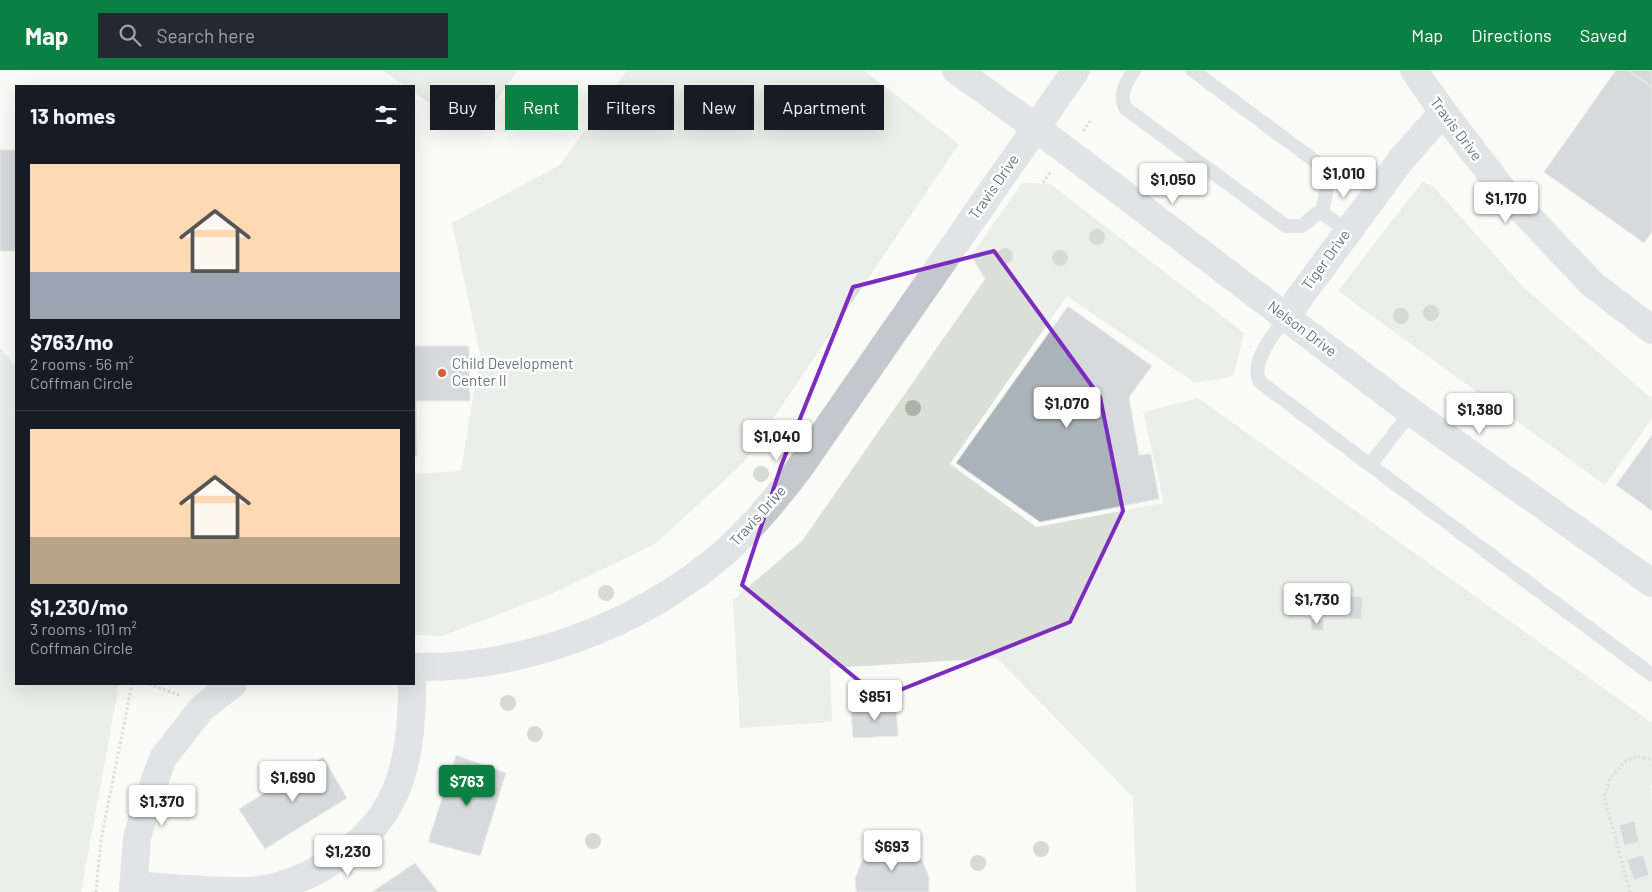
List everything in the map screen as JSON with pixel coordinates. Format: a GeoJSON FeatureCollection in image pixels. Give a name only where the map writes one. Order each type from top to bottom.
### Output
{"type":"FeatureCollection","features":[{"type":"Feature","properties":{"kind":"street","name":"Nelson Drive"},"geometry":{"type":"LineString","coordinates":[[956,70],[1035,127],[1411,412],[1652,583]]}},
{"type":"Feature","properties":{"kind":"street","name":"Travis Drive"},"geometry":{"type":"LineString","coordinates":[[415,667],[481,664],[533,653],[575,639],[651,603],[688,581],[719,557],[747,531],[798,470],[1076,70]]}},
{"type":"Feature","properties":{"kind":"street","name":"Travis Drive"},"geometry":{"type":"LineString","coordinates":[[1414,70],[1443,112],[1503,190],[1592,284],[1652,330]]}},
{"type":"Feature","properties":{"kind":"street","name":"Tiger Drive"},"geometry":{"type":"LineString","coordinates":[[1286,316],[1347,230],[1400,161],[1443,112]]}},
{"type":"Feature","properties":{"kind":"street"},"geometry":{"type":"LineString","coordinates":[[232,685],[202,708],[163,758],[147,802],[138,838],[133,889],[227,891],[278,887],[317,870],[354,848],[384,813],[403,774],[411,732],[412,685]]}},
{"type":"Feature","properties":{"kind":"lane"},"geometry":{"type":"LineString","coordinates":[[1134,70],[1122,90],[1125,108],[1286,226],[1302,226],[1316,214],[1322,213],[1347,230]]}},
{"type":"Feature","properties":{"kind":"lane"},"geometry":{"type":"LineString","coordinates":[[1192,70],[1327,170],[1329,177],[1322,213]]}},
{"type":"Feature","properties":{"kind":"lane"},"geometry":{"type":"LineString","coordinates":[[1286,316],[1258,361],[1256,375],[1260,382],[1652,675]]}},
{"type":"Feature","properties":{"kind":"lane"},"geometry":{"type":"LineString","coordinates":[[1370,465],[1411,412]]}},
{"type":"Feature","properties":{"kind":"path"},"geometry":{"type":"LineString","coordinates":[[96,892],[99,855],[132,685]]}},
{"type":"Feature","properties":{"kind":"path"},"geometry":{"type":"LineString","coordinates":[[1630,892],[1604,796],[1610,779],[1625,761],[1638,756],[1652,760]]}},
{"type":"Feature","properties":{"kind":"highlighted area"},"geometry":{"type":"Polygon","coordinates":[[[994,251],[1100,397],[1123,511],[1070,622],[880,698],[742,585],[781,466],[853,287],[994,251]]]}},
{"type":"Feature","properties":{"kind":"shaded area"},"geometry":{"type":"Polygon","coordinates":[[[382,70],[518,70],[507,85],[505,85],[505,88],[495,102],[495,85],[430,85],[430,103],[415,93],[415,85],[404,85],[382,70]]]}},
{"type":"Feature","properties":{"kind":"shaded area"},"geometry":{"type":"Polygon","coordinates":[[[627,70],[863,70],[882,85],[764,85],[764,130],[884,130],[884,86],[959,144],[743,463],[655,544],[551,594],[442,636],[415,635],[415,474],[461,471],[480,354],[452,223],[560,165],[588,125],[588,130],[674,130],[674,85],[616,85],[627,70]]]}},
{"type":"Feature","properties":{"kind":"shaded area"},"geometry":{"type":"Polygon","coordinates":[[[1422,182],[1433,186],[1523,287],[1652,399],[1652,418],[1605,485],[1338,291],[1422,182]]]}},
{"type":"Feature","properties":{"kind":"shaded area"},"geometry":{"type":"Polygon","coordinates":[[[1022,183],[1050,184],[1244,333],[1233,376],[1195,383],[1067,296],[950,464],[1036,527],[1164,503],[1143,412],[1198,398],[1652,723],[1652,785],[1650,786],[1652,798],[1652,892],[1136,892],[1133,797],[997,658],[830,668],[832,722],[740,728],[733,600],[802,541],[985,279],[971,256],[1022,183]]]}},
{"type":"Feature","properties":{"kind":"shaded area"},"geometry":{"type":"Polygon","coordinates":[[[0,348],[15,365],[15,685],[119,685],[81,892],[0,892],[0,348]]]}},
{"type":"Feature","properties":{"kind":"building"},"geometry":{"type":"Polygon","coordinates":[[[1616,70],[1628,70],[1652,87],[1652,232],[1644,243],[1544,172],[1616,70]]]}},
{"type":"Feature","properties":{"kind":"building"},"geometry":{"type":"Polygon","coordinates":[[[1628,70],[1652,70],[1652,87],[1628,70]]]}},
{"type":"Feature","properties":{"kind":"building"},"geometry":{"type":"Polygon","coordinates":[[[0,150],[15,150],[15,251],[0,251],[0,150]]]}},
{"type":"Feature","properties":{"kind":"building"},"geometry":{"type":"Polygon","coordinates":[[[1068,306],[1152,366],[1129,397],[1139,455],[1151,454],[1159,499],[1040,522],[956,463],[1068,306]]]}},
{"type":"Feature","properties":{"kind":"building","name":"Child Development Center II"},"geometry":{"type":"Polygon","coordinates":[[[415,346],[469,346],[470,401],[416,401],[417,456],[415,456],[415,346]]]}},
{"type":"Feature","properties":{"kind":"building"},"geometry":{"type":"Polygon","coordinates":[[[1652,435],[1652,511],[1616,485],[1652,435]]]}},
{"type":"Feature","properties":{"kind":"building"},"geometry":{"type":"Polygon","coordinates":[[[1349,596],[1363,597],[1361,619],[1348,619],[1349,596]]]}},
{"type":"Feature","properties":{"kind":"building"},"geometry":{"type":"Polygon","coordinates":[[[1322,598],[1332,598],[1332,611],[1322,611],[1322,598]]]}},
{"type":"Feature","properties":{"kind":"building"},"geometry":{"type":"Polygon","coordinates":[[[1311,619],[1324,620],[1323,631],[1311,630],[1311,619]]]}},
{"type":"Feature","properties":{"kind":"building"},"geometry":{"type":"Polygon","coordinates":[[[896,705],[898,736],[853,738],[851,708],[896,705]]]}},
{"type":"Feature","properties":{"kind":"building"},"geometry":{"type":"Polygon","coordinates":[[[456,755],[506,773],[480,856],[428,842],[456,755]]]}},
{"type":"Feature","properties":{"kind":"building"},"geometry":{"type":"Polygon","coordinates":[[[323,757],[347,798],[265,849],[239,809],[323,757]]]}},
{"type":"Feature","properties":{"kind":"building"},"geometry":{"type":"Polygon","coordinates":[[[1634,821],[1639,842],[1624,845],[1619,825],[1634,821]]]}},
{"type":"Feature","properties":{"kind":"building"},"geometry":{"type":"Polygon","coordinates":[[[882,847],[907,848],[922,860],[929,877],[929,892],[856,892],[855,878],[862,861],[882,847]]]}},
{"type":"Feature","properties":{"kind":"building"},"geometry":{"type":"Polygon","coordinates":[[[1643,855],[1649,875],[1634,880],[1627,860],[1643,855]]]}},
{"type":"Feature","properties":{"kind":"building"},"geometry":{"type":"Polygon","coordinates":[[[415,863],[438,892],[372,892],[415,863]]]}},
{"type":"Feature","properties":{"kind":"place","name":"Child Development Center II"},"geometry":{"type":"Point","coordinates":[442,373]}}]}
